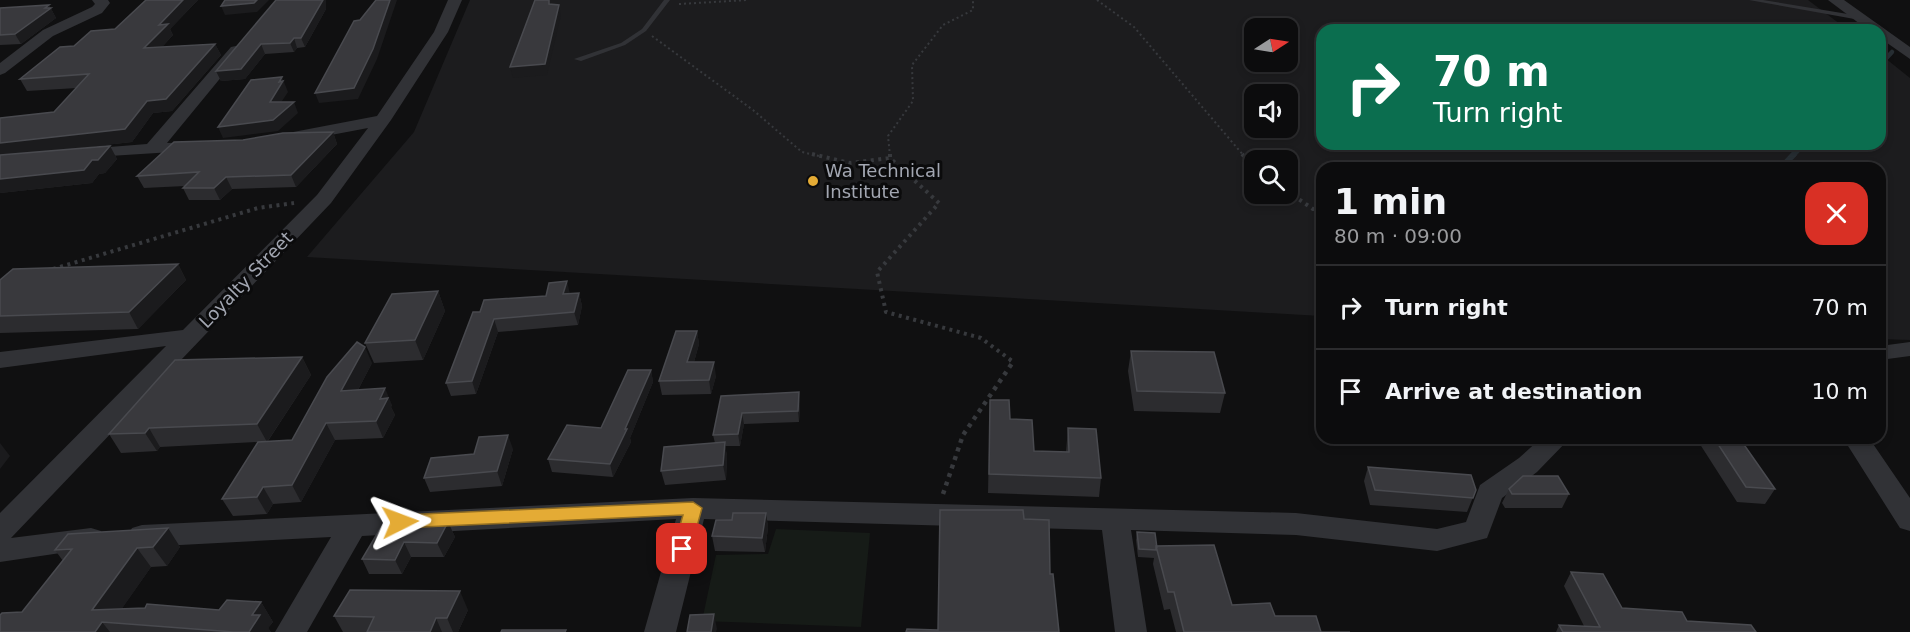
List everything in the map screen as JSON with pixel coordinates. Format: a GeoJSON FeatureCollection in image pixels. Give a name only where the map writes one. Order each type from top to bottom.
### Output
{"type":"FeatureCollection","features":[{"type":"Feature","properties":{"kind":"street"},"geometry":{"type":"LineString","coordinates":[[0,69],[48,33],[97,10],[103,3],[99,0]]}},
{"type":"Feature","properties":{"kind":"street","name":"Loyalty Street"},"geometry":{"type":"LineString","coordinates":[[0,531],[324,199],[383,120],[441,32],[455,0]]}},
{"type":"Feature","properties":{"kind":"street"},"geometry":{"type":"LineString","coordinates":[[1834,0],[1868,24]]}},
{"type":"Feature","properties":{"kind":"street"},"geometry":{"type":"LineString","coordinates":[[153,148],[249,35]]}},
{"type":"Feature","properties":{"kind":"street"},"geometry":{"type":"LineString","coordinates":[[1886,37],[1910,54]]}},
{"type":"Feature","properties":{"kind":"street"},"geometry":{"type":"LineString","coordinates":[[279,139],[383,120]]}},
{"type":"Feature","properties":{"kind":"street"},"geometry":{"type":"LineString","coordinates":[[71,155],[212,145]]}},
{"type":"Feature","properties":{"kind":"street"},"geometry":{"type":"LineString","coordinates":[[0,360],[192,336]]}},
{"type":"Feature","properties":{"kind":"street"},"geometry":{"type":"LineString","coordinates":[[1886,352],[1910,349]]}},
{"type":"Feature","properties":{"kind":"street"},"geometry":{"type":"LineString","coordinates":[[0,551],[90,539],[693,508],[1296,524],[1437,540],[1477,530],[1490,492],[1528,465],[1551,444]]}},
{"type":"Feature","properties":{"kind":"street"},"geometry":{"type":"LineString","coordinates":[[1860,444],[1910,520]]}},
{"type":"Feature","properties":{"kind":"street"},"geometry":{"type":"LineString","coordinates":[[660,632],[693,508]]}},
{"type":"Feature","properties":{"kind":"street"},"geometry":{"type":"LineString","coordinates":[[1115,520],[1131,632]]}},
{"type":"Feature","properties":{"kind":"street"},"geometry":{"type":"LineString","coordinates":[[291,632],[354,524]]}},
{"type":"Feature","properties":{"kind":"lane"},"geometry":{"type":"LineString","coordinates":[[1752,0],[1860,18]]}},
{"type":"Feature","properties":{"kind":"lane"},"geometry":{"type":"LineString","coordinates":[[578,59],[623,44],[645,30],[665,2]]}},
{"type":"Feature","properties":{"kind":"path"},"geometry":{"type":"LineString","coordinates":[[665,2],[748,0]]}},
{"type":"Feature","properties":{"kind":"path"},"geometry":{"type":"LineString","coordinates":[[936,513],[963,435],[1012,363],[981,338],[886,312],[877,272],[939,203],[890,158],[888,136],[913,101],[912,65],[944,25],[973,10],[973,0]]}},
{"type":"Feature","properties":{"kind":"path"},"geometry":{"type":"LineString","coordinates":[[1097,0],[1134,27],[1244,156]]}},
{"type":"Feature","properties":{"kind":"path"},"geometry":{"type":"LineString","coordinates":[[645,30],[753,110],[802,152],[850,163],[890,158]]}},
{"type":"Feature","properties":{"kind":"path"},"geometry":{"type":"LineString","coordinates":[[42,272],[258,208],[324,199]]}},
{"type":"Feature","properties":{"kind":"path"},"geometry":{"type":"LineString","coordinates":[[1298,199],[1316,209]]}},
{"type":"Feature","properties":{"kind":"shaded area","name":"Wa Technical Institute"},"geometry":{"type":"Polygon","coordinates":[[[470,0],[1808,0],[1840,24],[1316,24],[1316,150],[1886,150],[1886,59],[1910,78],[1910,340],[1886,339],[1886,162],[1316,162],[1316,316],[307,257],[414,132],[470,0]]]}},
{"type":"Feature","properties":{"kind":"shaded area"},"geometry":{"type":"Polygon","coordinates":[[[776,529],[870,533],[861,627],[702,621],[716,555],[768,554],[776,529]]]}},
{"type":"Feature","properties":{"kind":"building"},"geometry":{"type":"Polygon","coordinates":[[[146,0],[183,0],[159,25],[168,24],[144,48],[215,44],[166,99],[147,101],[125,129],[0,143],[0,118],[54,112],[89,74],[20,79],[60,47],[74,46],[91,31],[115,29],[146,0]]]}},
{"type":"Feature","properties":{"kind":"building"},"geometry":{"type":"Polygon","coordinates":[[[225,0],[257,0],[254,3],[221,6],[225,0]]]}},
{"type":"Feature","properties":{"kind":"building"},"geometry":{"type":"Polygon","coordinates":[[[276,0],[323,0],[301,38],[294,38],[290,43],[261,44],[241,69],[216,71],[276,0]]]}},
{"type":"Feature","properties":{"kind":"building"},"geometry":{"type":"Polygon","coordinates":[[[376,0],[390,0],[373,49],[354,88],[315,93],[354,21],[360,20],[376,0]]]}},
{"type":"Feature","properties":{"kind":"building"},"geometry":{"type":"Polygon","coordinates":[[[535,0],[549,0],[549,4],[559,5],[545,64],[510,67],[535,0]]]}},
{"type":"Feature","properties":{"kind":"building"},"geometry":{"type":"Polygon","coordinates":[[[49,5],[45,8],[51,8],[15,34],[0,35],[0,8],[49,5]]]}},
{"type":"Feature","properties":{"kind":"building"},"geometry":{"type":"Polygon","coordinates":[[[282,77],[279,82],[283,81],[270,102],[294,102],[273,120],[218,127],[251,80],[282,77]]]}},
{"type":"Feature","properties":{"kind":"building"},"geometry":{"type":"Polygon","coordinates":[[[333,132],[291,175],[226,177],[214,188],[183,188],[199,172],[137,176],[174,142],[243,140],[283,133],[333,132]]]}},
{"type":"Feature","properties":{"kind":"building"},"geometry":{"type":"Polygon","coordinates":[[[110,146],[98,160],[92,160],[84,170],[0,179],[0,155],[110,146]]]}},
{"type":"Feature","properties":{"kind":"building"},"geometry":{"type":"Polygon","coordinates":[[[178,264],[129,312],[0,316],[0,280],[13,269],[178,264]]]}},
{"type":"Feature","properties":{"kind":"building"},"geometry":{"type":"Polygon","coordinates":[[[567,281],[563,294],[579,293],[574,312],[494,319],[472,381],[446,383],[473,312],[480,312],[484,300],[546,296],[549,283],[567,281]]]}},
{"type":"Feature","properties":{"kind":"building"},"geometry":{"type":"Polygon","coordinates":[[[438,291],[415,340],[365,343],[392,294],[438,291]]]}},
{"type":"Feature","properties":{"kind":"building"},"geometry":{"type":"Polygon","coordinates":[[[676,331],[697,331],[687,362],[714,362],[709,380],[659,381],[676,331]]]}},
{"type":"Feature","properties":{"kind":"building"},"geometry":{"type":"Polygon","coordinates":[[[357,342],[365,347],[341,391],[385,388],[380,399],[388,398],[376,421],[326,423],[292,485],[263,487],[257,497],[222,499],[258,442],[292,440],[327,377],[357,342]]]}},
{"type":"Feature","properties":{"kind":"building"},"geometry":{"type":"Polygon","coordinates":[[[1131,351],[1214,352],[1225,393],[1137,391],[1131,351]]]}},
{"type":"Feature","properties":{"kind":"building"},"geometry":{"type":"Polygon","coordinates":[[[302,357],[257,424],[149,428],[145,433],[109,434],[175,360],[302,357]]]}},
{"type":"Feature","properties":{"kind":"building"},"geometry":{"type":"Polygon","coordinates":[[[628,370],[651,370],[610,464],[548,459],[567,425],[601,428],[628,370]]]}},
{"type":"Feature","properties":{"kind":"building"},"geometry":{"type":"Polygon","coordinates":[[[799,392],[798,411],[742,413],[738,434],[713,435],[721,396],[799,392]]]}},
{"type":"Feature","properties":{"kind":"building"},"geometry":{"type":"Polygon","coordinates":[[[990,400],[1009,400],[1010,419],[1032,420],[1034,451],[1069,452],[1068,428],[1096,429],[1101,478],[989,474],[990,400]]]}},
{"type":"Feature","properties":{"kind":"building"},"geometry":{"type":"Polygon","coordinates":[[[508,435],[497,471],[424,478],[431,458],[474,454],[479,437],[508,435]]]}},
{"type":"Feature","properties":{"kind":"building"},"geometry":{"type":"Polygon","coordinates":[[[725,442],[723,465],[661,471],[664,447],[725,442]]]}},
{"type":"Feature","properties":{"kind":"building"},"geometry":{"type":"Polygon","coordinates":[[[1718,444],[1744,444],[1775,489],[1746,487],[1718,444]]]}},
{"type":"Feature","properties":{"kind":"building"},"geometry":{"type":"Polygon","coordinates":[[[1368,467],[1471,475],[1476,490],[1473,498],[1375,490],[1368,467]]]}},
{"type":"Feature","properties":{"kind":"building"},"geometry":{"type":"Polygon","coordinates":[[[1523,476],[1558,476],[1569,494],[1512,494],[1509,489],[1523,476]]]}},
{"type":"Feature","properties":{"kind":"building"},"geometry":{"type":"Polygon","coordinates":[[[940,510],[1023,510],[1024,519],[1049,520],[1050,574],[1053,574],[1059,632],[906,632],[907,629],[938,630],[940,510]]]}},
{"type":"Feature","properties":{"kind":"building"},"geometry":{"type":"Polygon","coordinates":[[[733,513],[766,513],[762,538],[712,536],[716,520],[732,520],[733,513]]]}},
{"type":"Feature","properties":{"kind":"building"},"geometry":{"type":"Polygon","coordinates":[[[384,522],[448,522],[437,543],[404,542],[395,560],[362,559],[384,522]]]}},
{"type":"Feature","properties":{"kind":"building"},"geometry":{"type":"Polygon","coordinates":[[[168,528],[153,547],[137,548],[92,610],[145,608],[147,604],[219,610],[227,600],[261,602],[252,615],[260,615],[249,632],[102,622],[95,632],[0,632],[0,615],[22,612],[72,549],[55,550],[68,534],[168,528]]]}},
{"type":"Feature","properties":{"kind":"building"},"geometry":{"type":"Polygon","coordinates":[[[1137,532],[1155,533],[1156,550],[1139,549],[1137,532]]]}},
{"type":"Feature","properties":{"kind":"building"},"geometry":{"type":"Polygon","coordinates":[[[1214,545],[1232,605],[1270,603],[1275,616],[1316,616],[1321,632],[1184,632],[1174,592],[1168,592],[1156,546],[1214,545]]]}},
{"type":"Feature","properties":{"kind":"building"},"geometry":{"type":"Polygon","coordinates":[[[1571,572],[1603,574],[1622,608],[1682,612],[1687,621],[1751,625],[1756,632],[1563,632],[1559,625],[1600,627],[1571,572]]]}},
{"type":"Feature","properties":{"kind":"building"},"geometry":{"type":"Polygon","coordinates":[[[350,590],[460,591],[447,618],[436,618],[430,632],[367,632],[374,617],[334,616],[350,590]]]}},
{"type":"Feature","properties":{"kind":"building"},"geometry":{"type":"Polygon","coordinates":[[[714,614],[711,632],[687,632],[690,615],[714,614]]]}},
{"type":"Feature","properties":{"kind":"building"},"geometry":{"type":"Polygon","coordinates":[[[502,630],[566,630],[565,632],[501,632],[502,630]]]}},
{"type":"Feature","properties":{"kind":"waterway"},"geometry":{"type":"LineString","coordinates":[[1886,58],[1892,52]]}},
{"type":"Feature","properties":{"kind":"waterway"},"geometry":{"type":"LineString","coordinates":[[1793,156],[1798,150]]}},
{"type":"Feature","properties":{"kind":"waterway"},"geometry":{"type":"LineString","coordinates":[[1787,162],[1794,154]]}},
{"type":"Feature","properties":{"kind":"place","name":"Wa Technical Institute"},"geometry":{"type":"Point","coordinates":[813,181]}},
{"type":"Feature","properties":{"kind":"route"},"geometry":{"type":"LineString","coordinates":[[400,522],[693,508],[682,549]]}}]}
